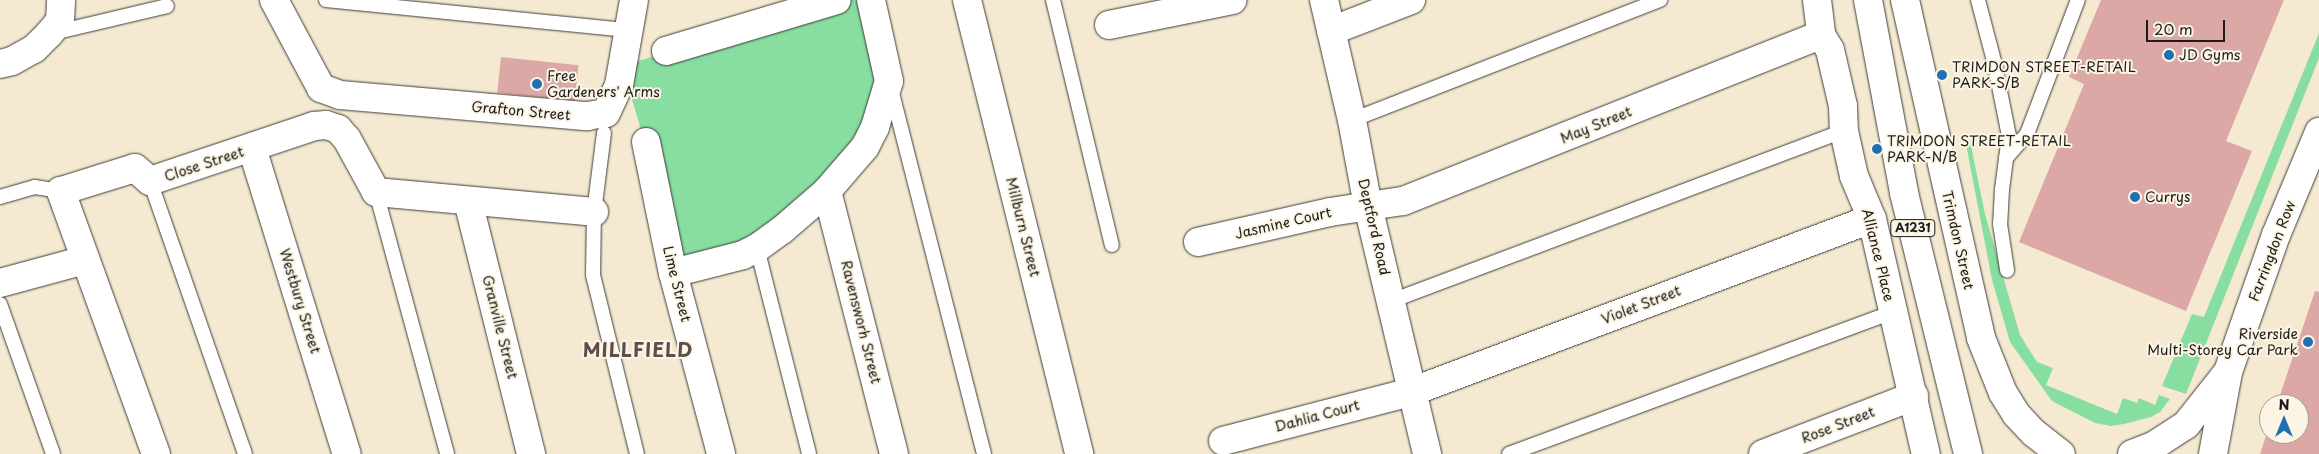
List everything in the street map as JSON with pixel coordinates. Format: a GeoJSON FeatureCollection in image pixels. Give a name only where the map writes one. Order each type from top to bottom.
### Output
{"type":"FeatureCollection","features":[{"type":"Feature","properties":{"kind":"main road"},"geometry":{"type":"LineString","coordinates":[[0,64],[12,61],[34,49],[50,34],[60,21],[62,0]]}},
{"type":"Feature","properties":{"kind":"main road","name":"Grafton Street"},"geometry":{"type":"LineString","coordinates":[[274,0],[321,88],[340,95],[587,116],[606,113],[619,85],[634,0]]}},
{"type":"Feature","properties":{"kind":"main road"},"geometry":{"type":"LineString","coordinates":[[666,51],[797,5],[837,0]]}},
{"type":"Feature","properties":{"kind":"main road"},"geometry":{"type":"LineString","coordinates":[[673,273],[743,255],[757,248],[782,230],[827,191],[865,147],[875,127],[889,81],[871,0]]}},
{"type":"Feature","properties":{"kind":"main road","name":"Millburn Street"},"geometry":{"type":"LineString","coordinates":[[967,0],[1079,454]]}},
{"type":"Feature","properties":{"kind":"main road"},"geometry":{"type":"LineString","coordinates":[[1109,25],[1233,0]]}},
{"type":"Feature","properties":{"kind":"main road","name":"Deptford Road"},"geometry":{"type":"LineString","coordinates":[[1324,0],[1352,120],[1368,206],[1427,454]]}},
{"type":"Feature","properties":{"kind":"main road"},"geometry":{"type":"LineString","coordinates":[[1331,31],[1411,0]]}},
{"type":"Feature","properties":{"kind":"main road","name":"Alliance Place"},"geometry":{"type":"LineString","coordinates":[[1817,0],[1820,13],[1821,35],[1830,50],[1843,106],[1844,131],[1854,176],[1872,219],[1926,454]]}},
{"type":"Feature","properties":{"kind":"main road","name":"A1231"},"geometry":{"type":"LineString","coordinates":[[1868,0],[1904,193],[1968,454]]}},
{"type":"Feature","properties":{"kind":"main road","name":"Trimdon Street"},"geometry":{"type":"LineString","coordinates":[[1904,0],[1981,338],[1996,379],[2012,407],[2034,433],[2061,454]]}},
{"type":"Feature","properties":{"kind":"main road","name":"May Street"},"geometry":{"type":"LineString","coordinates":[[1368,206],[1402,201],[1821,35]]}},
{"type":"Feature","properties":{"kind":"main road","name":"Close Street"},"geometry":{"type":"LineString","coordinates":[[60,191],[135,168],[150,181],[314,126],[326,126],[338,128],[347,139],[376,192]]}},
{"type":"Feature","properties":{"kind":"main road","name":"Farringdon Row"},"geometry":{"type":"LineString","coordinates":[[2213,454],[2228,372],[2276,235],[2319,132]]}},
{"type":"Feature","properties":{"kind":"main road","name":"Lime Street"},"geometry":{"type":"LineString","coordinates":[[646,142],[673,273],[721,454]]}},
{"type":"Feature","properties":{"kind":"main road","name":"Westbury Street"},"geometry":{"type":"LineString","coordinates":[[252,148],[347,454]]}},
{"type":"Feature","properties":{"kind":"main road"},"geometry":{"type":"LineString","coordinates":[[60,191],[156,454]]}},
{"type":"Feature","properties":{"kind":"main road","name":"Ravensworh Street"},"geometry":{"type":"LineString","coordinates":[[827,191],[894,454]]}},
{"type":"Feature","properties":{"kind":"main road"},"geometry":{"type":"LineString","coordinates":[[376,192],[594,212]]}},
{"type":"Feature","properties":{"kind":"main road","name":"Granville Street"},"geometry":{"type":"LineString","coordinates":[[468,200],[531,454]]}},
{"type":"Feature","properties":{"kind":"main road","name":"Jasmine Court"},"geometry":{"type":"LineString","coordinates":[[1198,242],[1330,212],[1368,206]]}},
{"type":"Feature","properties":{"kind":"main road","name":"Violet Street"},"geometry":{"type":"LineString","coordinates":[[1411,392],[1872,219]]}},
{"type":"Feature","properties":{"kind":"main road"},"geometry":{"type":"LineString","coordinates":[[0,282],[85,260]]}},
{"type":"Feature","properties":{"kind":"main road","name":"Farringdon Row"},"geometry":{"type":"LineString","coordinates":[[2132,454],[2155,445],[2186,425],[2228,372]]}},
{"type":"Feature","properties":{"kind":"main road","name":"Dahlia Court"},"geometry":{"type":"LineString","coordinates":[[1222,441],[1411,392]]}},
{"type":"Feature","properties":{"kind":"main road","name":"Rose Street"},"geometry":{"type":"LineString","coordinates":[[1763,454],[1914,396]]}},
{"type":"Feature","properties":{"kind":"lane"},"geometry":{"type":"LineString","coordinates":[[326,0],[628,30]]}},
{"type":"Feature","properties":{"kind":"lane"},"geometry":{"type":"LineString","coordinates":[[1053,0],[1112,246]]}},
{"type":"Feature","properties":{"kind":"lane"},"geometry":{"type":"LineString","coordinates":[[1352,120],[1660,0]]}},
{"type":"Feature","properties":{"kind":"lane"},"geometry":{"type":"LineString","coordinates":[[1978,0],[1994,61],[2008,136],[2000,224],[2006,270]]}},
{"type":"Feature","properties":{"kind":"lane"},"geometry":{"type":"LineString","coordinates":[[2006,158],[2027,134],[2078,0]]}},
{"type":"Feature","properties":{"kind":"lane"},"geometry":{"type":"LineString","coordinates":[[50,34],[167,6]]}},
{"type":"Feature","properties":{"kind":"lane"},"geometry":{"type":"LineString","coordinates":[[889,81],[984,454]]}},
{"type":"Feature","properties":{"kind":"lane"},"geometry":{"type":"LineString","coordinates":[[1391,301],[1844,131]]}},
{"type":"Feature","properties":{"kind":"lane"},"geometry":{"type":"LineString","coordinates":[[604,133],[594,212],[593,275],[636,454]]}},
{"type":"Feature","properties":{"kind":"lane"},"geometry":{"type":"LineString","coordinates":[[150,181],[245,454]]}},
{"type":"Feature","properties":{"kind":"lane"},"geometry":{"type":"LineString","coordinates":[[0,197],[35,188],[60,191]]}},
{"type":"Feature","properties":{"kind":"lane"},"geometry":{"type":"LineString","coordinates":[[376,192],[447,454]]}},
{"type":"Feature","properties":{"kind":"lane"},"geometry":{"type":"LineString","coordinates":[[757,248],[809,454]]}},
{"type":"Feature","properties":{"kind":"lane"},"geometry":{"type":"LineString","coordinates":[[0,304],[53,454]]}},
{"type":"Feature","properties":{"kind":"lane"},"geometry":{"type":"LineString","coordinates":[[1509,454],[1892,312]]}},
{"type":"Feature","properties":{"kind":"green space"},"geometry":{"type":"Polygon","coordinates":[[[837,0],[871,0],[882,107],[782,230],[683,270],[622,66],[837,0]]]}},
{"type":"Feature","properties":{"kind":"green space"},"geometry":{"type":"Polygon","coordinates":[[[2319,33],[2319,58],[2186,394],[2162,386],[2192,314],[2204,317],[2319,33]]]}},
{"type":"Feature","properties":{"kind":"green space"},"geometry":{"type":"Polygon","coordinates":[[[1965,139],[1970,141],[1985,214],[2020,335],[2037,362],[2053,368],[2046,385],[2117,414],[2123,398],[2137,403],[2139,398],[2155,405],[2159,395],[2170,399],[2160,412],[2151,417],[2111,426],[2095,423],[2052,401],[2010,342],[1992,280],[1965,139]]]}},
{"type":"Feature","properties":{"kind":"building"},"geometry":{"type":"Polygon","coordinates":[[[2101,0],[2284,0],[2226,141],[2252,151],[2186,311],[2019,242],[2084,84],[2069,77],[2101,0]]]}},
{"type":"Feature","properties":{"kind":"building","name":"Free Gardeners' Arms"},"geometry":{"type":"Polygon","coordinates":[[[501,57],[579,65],[575,101],[497,93],[501,57]]]}},
{"type":"Feature","properties":{"kind":"building","name":"Riverside Multi-Storey Car Park"},"geometry":{"type":"Polygon","coordinates":[[[2315,291],[2319,292],[2319,454],[2260,454],[2263,444],[2309,444],[2309,394],[2280,394],[2315,291]]]}},
{"type":"Feature","properties":{"kind":"place","name":"JD Gyms"},"geometry":{"type":"Point","coordinates":[2169,55]}},
{"type":"Feature","properties":{"kind":"place","name":"TRIMDON STREET-RETAIL PARK-S/B"},"geometry":{"type":"Point","coordinates":[1942,75]}},
{"type":"Feature","properties":{"kind":"place","name":"Free Gardeners' Arms"},"geometry":{"type":"Point","coordinates":[537,84]}},
{"type":"Feature","properties":{"kind":"place","name":"TRIMDON STREET-RETAIL PARK-N/B"},"geometry":{"type":"Point","coordinates":[1877,149]}},
{"type":"Feature","properties":{"kind":"place","name":"Currys"},"geometry":{"type":"Point","coordinates":[2135,197]}},
{"type":"Feature","properties":{"kind":"place","name":"Riverside Multi-Storey Car Park"},"geometry":{"type":"Point","coordinates":[2308,342]}},
{"type":"Feature","properties":{"kind":"district","name":"MILLFIELD"},"geometry":{"type":"Point","coordinates":[638,350]}}]}
